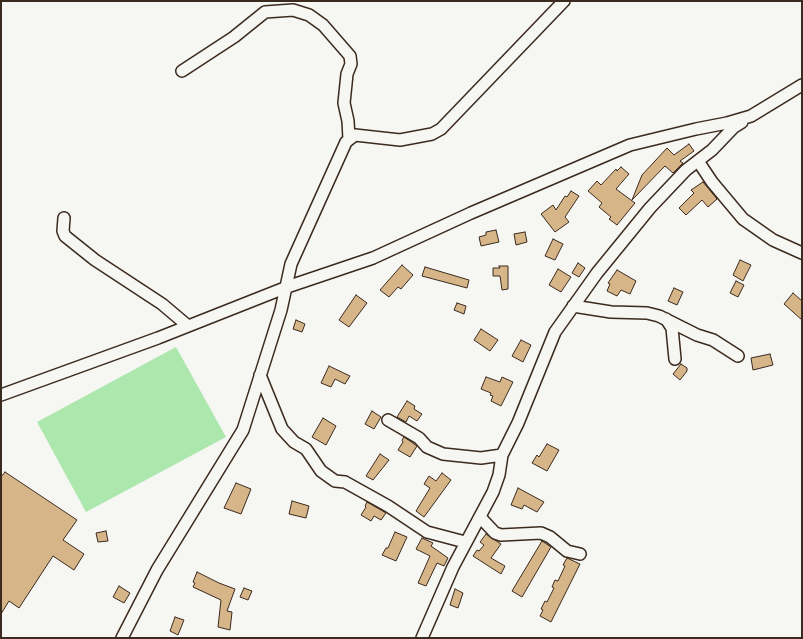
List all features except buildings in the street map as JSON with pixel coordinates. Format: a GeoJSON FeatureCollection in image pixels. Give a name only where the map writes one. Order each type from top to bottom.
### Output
{"type":"FeatureCollection","features":[{"type":"Feature","properties":{"kind":"street"},"geometry":{"type":"LineString","coordinates":[[349,139],[355,135],[400,140],[432,134],[441,129],[564,1]]}},
{"type":"Feature","properties":{"kind":"street"},"geometry":{"type":"LineString","coordinates":[[122,638],[157,570],[243,430],[250,412],[287,287],[291,264],[349,139],[348,121],[344,103],[347,74],[351,64],[350,56],[323,25],[309,15],[293,10],[265,12],[234,37],[182,71]]}},
{"type":"Feature","properties":{"kind":"street"},"geometry":{"type":"LineString","coordinates":[[422,638],[444,586],[488,503],[499,475],[502,455],[518,423],[555,332],[573,306],[650,208],[686,170],[698,161],[734,127],[802,86]]}},
{"type":"Feature","properties":{"kind":"street"},"geometry":{"type":"LineString","coordinates":[[1,395],[188,326],[287,287],[373,258],[471,213],[630,145],[727,123],[751,116]]}},
{"type":"Feature","properties":{"kind":"street"},"geometry":{"type":"LineString","coordinates":[[698,161],[732,207],[748,223],[773,240],[802,253]]}},
{"type":"Feature","properties":{"kind":"street"},"geometry":{"type":"LineString","coordinates":[[64,218],[63,231],[65,236],[95,260],[162,304],[188,326]]}},
{"type":"Feature","properties":{"kind":"street"},"geometry":{"type":"LineString","coordinates":[[573,306],[612,312],[647,313],[666,319],[697,335],[713,340],[738,356]]}},
{"type":"Feature","properties":{"kind":"street"},"geometry":{"type":"LineString","coordinates":[[666,319],[672,328],[674,359]]}},
{"type":"Feature","properties":{"kind":"street"},"geometry":{"type":"LineString","coordinates":[[260,375],[282,429],[294,442],[306,449],[321,471],[335,481],[345,482],[388,506],[427,532],[466,542]]}},
{"type":"Feature","properties":{"kind":"street"},"geometry":{"type":"LineString","coordinates":[[388,420],[419,438],[427,447],[443,454],[470,458],[502,455]]}},
{"type":"Feature","properties":{"kind":"street"},"geometry":{"type":"LineString","coordinates":[[480,517],[496,533],[501,535],[541,533],[550,537],[567,552],[580,554]]}},
{"type":"Feature","properties":{"kind":"green space"},"geometry":{"type":"Polygon","coordinates":[[[176,347],[226,437],[86,512],[37,422],[176,347]]]}}]}
